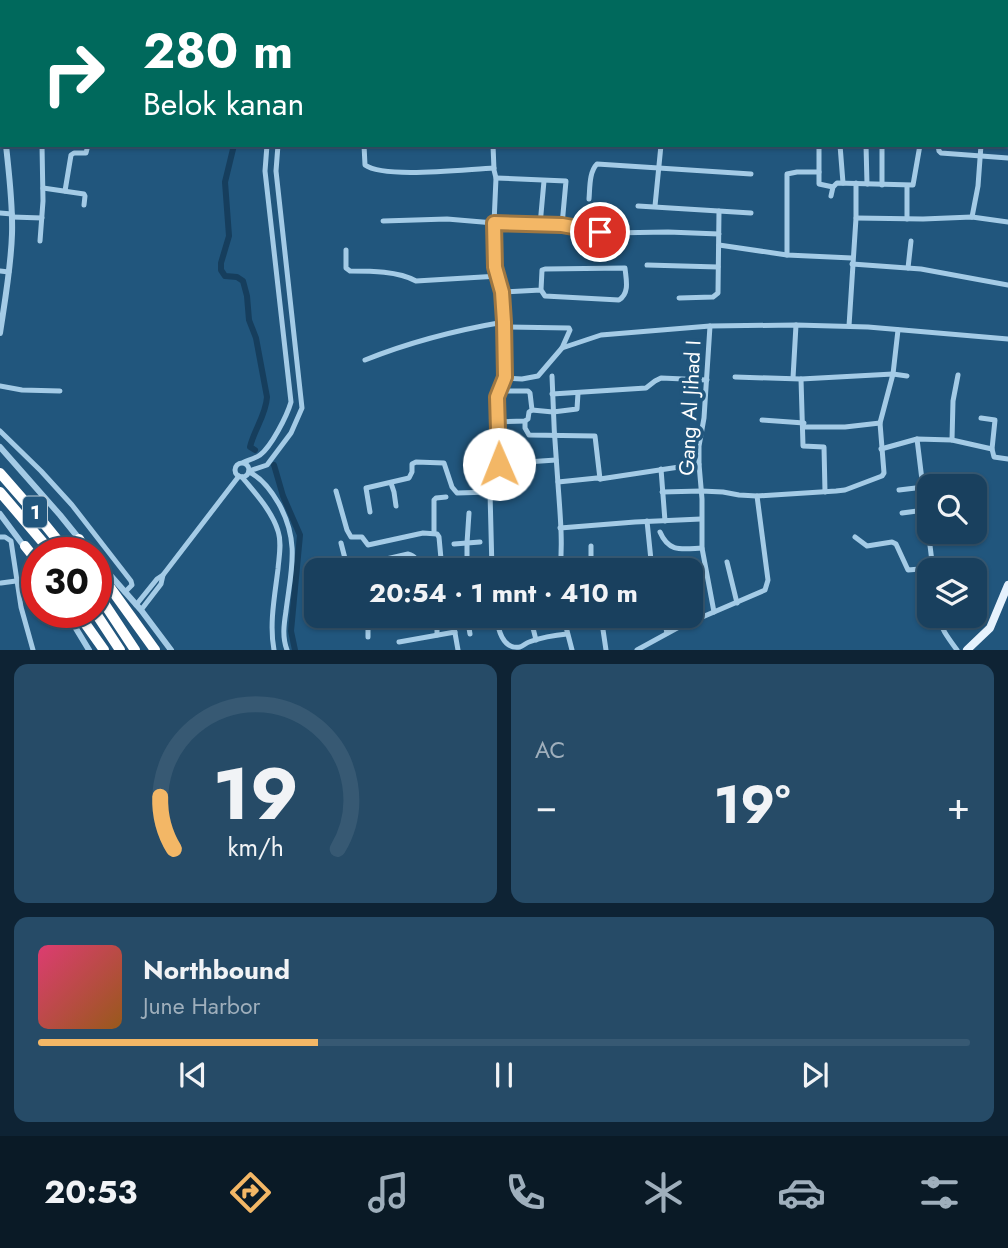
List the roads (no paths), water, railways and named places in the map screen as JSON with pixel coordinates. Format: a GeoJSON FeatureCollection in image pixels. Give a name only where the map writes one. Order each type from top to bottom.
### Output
{"type":"FeatureCollection","features":[{"type":"Feature","properties":{"kind":"highway","name":"1"},"geometry":{"type":"LineString","coordinates":[[0,473],[54,537]]}},
{"type":"Feature","properties":{"kind":"highway","name":"1"},"geometry":{"type":"LineString","coordinates":[[0,492],[38,537]]}},
{"type":"Feature","properties":{"kind":"highway"},"geometry":{"type":"LineString","coordinates":[[112,590],[155,649]]}},
{"type":"Feature","properties":{"kind":"highway"},"geometry":{"type":"LineString","coordinates":[[112,615],[135,649]]}},
{"type":"Feature","properties":{"kind":"highway"},"geometry":{"type":"LineString","coordinates":[[89,628],[104,649]]}},
{"type":"Feature","properties":{"kind":"highway"},"geometry":{"type":"LineString","coordinates":[[106,628],[120,649]]}},
{"type":"Feature","properties":{"kind":"main road"},"geometry":{"type":"LineString","coordinates":[[967,649],[990,628],[1008,585]]}},
{"type":"Feature","properties":{"kind":"street"},"geometry":{"type":"LineString","coordinates":[[0,333],[9,272],[12,216],[4,147]]}},
{"type":"Feature","properties":{"kind":"street"},"geometry":{"type":"LineString","coordinates":[[40,241],[42,147]]}},
{"type":"Feature","properties":{"kind":"street"},"geometry":{"type":"LineString","coordinates":[[65,191],[71,155],[86,153],[88,147]]}},
{"type":"Feature","properties":{"kind":"street"},"geometry":{"type":"LineString","coordinates":[[267,147],[265,171],[291,402],[281,427],[261,455],[240,462],[234,471],[261,500],[279,534],[272,640],[274,649]]}},
{"type":"Feature","properties":{"kind":"street"},"geometry":{"type":"LineString","coordinates":[[138,608],[157,579],[163,575],[240,477],[267,465],[299,418],[302,408],[276,171],[278,147]]}},
{"type":"Feature","properties":{"kind":"street"},"geometry":{"type":"LineString","coordinates":[[364,147],[365,165],[371,169],[410,172],[494,168]]}},
{"type":"Feature","properties":{"kind":"street"},"geometry":{"type":"LineString","coordinates":[[370,512],[366,488],[409,478],[411,465],[414,463],[444,463],[455,492],[490,492],[497,487],[497,397],[504,378],[504,325],[502,292],[495,267],[496,178],[493,147]]}},
{"type":"Feature","properties":{"kind":"street"},"geometry":{"type":"LineString","coordinates":[[655,206],[661,147]]}},
{"type":"Feature","properties":{"kind":"street"},"geometry":{"type":"LineString","coordinates":[[819,147],[819,184],[833,187]]}},
{"type":"Feature","properties":{"kind":"street"},"geometry":{"type":"LineString","coordinates":[[840,147],[843,183]]}},
{"type":"Feature","properties":{"kind":"street"},"geometry":{"type":"LineString","coordinates":[[866,147],[867,184]]}},
{"type":"Feature","properties":{"kind":"street"},"geometry":{"type":"LineString","coordinates":[[882,147],[883,185]]}},
{"type":"Feature","properties":{"kind":"street"},"geometry":{"type":"LineString","coordinates":[[831,196],[836,183],[914,184],[920,147]]}},
{"type":"Feature","properties":{"kind":"street"},"geometry":{"type":"LineString","coordinates":[[939,147],[941,153],[1008,158]]}},
{"type":"Feature","properties":{"kind":"street"},"geometry":{"type":"LineString","coordinates":[[972,217],[978,186],[981,147]]}},
{"type":"Feature","properties":{"kind":"street"},"geometry":{"type":"LineString","coordinates":[[589,199],[592,172],[597,164],[751,174]]}},
{"type":"Feature","properties":{"kind":"street"},"geometry":{"type":"LineString","coordinates":[[787,255],[787,174],[819,168]]}},
{"type":"Feature","properties":{"kind":"street"},"geometry":{"type":"LineString","coordinates":[[496,178],[566,181],[562,225]]}},
{"type":"Feature","properties":{"kind":"street"},"geometry":{"type":"LineString","coordinates":[[540,225],[544,181]]}},
{"type":"Feature","properties":{"kind":"street"},"geometry":{"type":"LineString","coordinates":[[849,326],[856,183]]}},
{"type":"Feature","properties":{"kind":"street"},"geometry":{"type":"LineString","coordinates":[[907,186],[907,219]]}},
{"type":"Feature","properties":{"kind":"street"},"geometry":{"type":"LineString","coordinates":[[43,188],[85,195],[84,205]]}},
{"type":"Feature","properties":{"kind":"street"},"geometry":{"type":"LineString","coordinates":[[267,192],[279,191]]}},
{"type":"Feature","properties":{"kind":"street"},"geometry":{"type":"LineString","coordinates":[[638,206],[751,213]]}},
{"type":"Feature","properties":{"kind":"street"},"geometry":{"type":"LineString","coordinates":[[679,298],[716,296],[718,293],[719,211]]}},
{"type":"Feature","properties":{"kind":"street"},"geometry":{"type":"LineString","coordinates":[[0,213],[42,218]]}},
{"type":"Feature","properties":{"kind":"street"},"geometry":{"type":"LineString","coordinates":[[856,218],[972,217],[1008,222]]}},
{"type":"Feature","properties":{"kind":"street"},"geometry":{"type":"LineString","coordinates":[[383,221],[434,218],[562,225],[610,233],[719,234]]}},
{"type":"Feature","properties":{"kind":"street"},"geometry":{"type":"LineString","coordinates":[[908,268],[911,241]]}},
{"type":"Feature","properties":{"kind":"street"},"geometry":{"type":"LineString","coordinates":[[719,245],[908,268],[1008,285]]}},
{"type":"Feature","properties":{"kind":"street"},"geometry":{"type":"LineString","coordinates":[[346,250],[345,265],[351,271],[407,276],[419,281],[499,276]]}},
{"type":"Feature","properties":{"kind":"street"},"geometry":{"type":"LineString","coordinates":[[647,265],[718,267]]}},
{"type":"Feature","properties":{"kind":"street"},"geometry":{"type":"LineString","coordinates":[[625,268],[626,290],[619,300],[545,296],[541,290],[542,270],[545,269],[625,268]]}},
{"type":"Feature","properties":{"kind":"street"},"geometry":{"type":"LineString","coordinates":[[0,271],[9,272]]}},
{"type":"Feature","properties":{"kind":"street"},"geometry":{"type":"LineString","coordinates":[[502,292],[541,290]]}},
{"type":"Feature","properties":{"kind":"street"},"geometry":{"type":"LineString","coordinates":[[365,360],[431,337],[504,325],[569,328],[570,332],[562,348],[538,376],[504,378]]}},
{"type":"Feature","properties":{"kind":"street"},"geometry":{"type":"LineString","coordinates":[[793,378],[796,325]]}},
{"type":"Feature","properties":{"kind":"street"},"geometry":{"type":"LineString","coordinates":[[562,348],[601,335],[710,326],[849,326],[1008,339]]}},
{"type":"Feature","properties":{"kind":"street","name":"Gang Al Jihad I"},"geometry":{"type":"LineString","coordinates":[[710,326],[699,464],[702,548],[714,612]]}},
{"type":"Feature","properties":{"kind":"street"},"geometry":{"type":"LineString","coordinates":[[662,492],[701,491],[757,496],[825,492],[845,490],[882,476],[884,473],[880,423],[893,374],[898,330]]}},
{"type":"Feature","properties":{"kind":"street"},"geometry":{"type":"LineString","coordinates":[[735,377],[801,379],[893,374],[907,376]]}},
{"type":"Feature","properties":{"kind":"street"},"geometry":{"type":"LineString","coordinates":[[952,440],[953,401],[958,375]]}},
{"type":"Feature","properties":{"kind":"street"},"geometry":{"type":"LineString","coordinates":[[552,376],[560,558]]}},
{"type":"Feature","properties":{"kind":"street"},"geometry":{"type":"LineString","coordinates":[[552,394],[646,388],[661,379],[707,380]]}},
{"type":"Feature","properties":{"kind":"street"},"geometry":{"type":"LineString","coordinates":[[801,379],[804,446],[824,448],[825,492]]}},
{"type":"Feature","properties":{"kind":"street"},"geometry":{"type":"LineString","coordinates":[[0,386],[22,390],[60,391]]}},
{"type":"Feature","properties":{"kind":"street"},"geometry":{"type":"LineString","coordinates":[[499,391],[530,393],[531,410],[525,421],[529,435],[595,436],[600,479]]}},
{"type":"Feature","properties":{"kind":"street"},"geometry":{"type":"LineString","coordinates":[[531,410],[553,412],[577,409],[578,393]]}},
{"type":"Feature","properties":{"kind":"street"},"geometry":{"type":"LineString","coordinates":[[981,418],[995,420],[992,449],[994,457],[1008,459]]}},
{"type":"Feature","properties":{"kind":"street"},"geometry":{"type":"LineString","coordinates":[[762,420],[845,427],[880,423]]}},
{"type":"Feature","properties":{"kind":"street"},"geometry":{"type":"LineString","coordinates":[[498,422],[525,421]]}},
{"type":"Feature","properties":{"kind":"street"},"geometry":{"type":"LineString","coordinates":[[0,431],[65,498],[123,570],[132,583],[125,592]]}},
{"type":"Feature","properties":{"kind":"street"},"geometry":{"type":"LineString","coordinates":[[881,449],[918,439],[952,440],[992,449]]}},
{"type":"Feature","properties":{"kind":"street"},"geometry":{"type":"LineString","coordinates":[[918,439],[922,474]]}},
{"type":"Feature","properties":{"kind":"street"},"geometry":{"type":"LineString","coordinates":[[0,447],[77,537]]}},
{"type":"Feature","properties":{"kind":"street"},"geometry":{"type":"LineString","coordinates":[[499,464],[556,460]]}},
{"type":"Feature","properties":{"kind":"street"},"geometry":{"type":"LineString","coordinates":[[244,462],[249,471],[276,499],[292,536],[284,628],[287,649]]}},
{"type":"Feature","properties":{"kind":"street"},"geometry":{"type":"LineString","coordinates":[[558,482],[600,479],[699,464]]}},
{"type":"Feature","properties":{"kind":"street"},"geometry":{"type":"LineString","coordinates":[[661,469],[665,521]]}},
{"type":"Feature","properties":{"kind":"street"},"geometry":{"type":"LineString","coordinates":[[391,483],[396,506]]}},
{"type":"Feature","properties":{"kind":"street"},"geometry":{"type":"LineString","coordinates":[[899,490],[917,488]]}},
{"type":"Feature","properties":{"kind":"street"},"geometry":{"type":"LineString","coordinates":[[336,491],[351,537],[362,537],[368,545],[434,533],[439,537],[441,558]]}},
{"type":"Feature","properties":{"kind":"street"},"geometry":{"type":"LineString","coordinates":[[490,492],[492,558]]}},
{"type":"Feature","properties":{"kind":"street"},"geometry":{"type":"LineString","coordinates":[[637,649],[698,618],[765,590],[768,580],[757,496]]}},
{"type":"Feature","properties":{"kind":"street"},"geometry":{"type":"LineString","coordinates":[[434,533],[434,500],[446,497]]}},
{"type":"Feature","properties":{"kind":"street"},"geometry":{"type":"LineString","coordinates":[[902,513],[917,511]]}},
{"type":"Feature","properties":{"kind":"street"},"geometry":{"type":"LineString","coordinates":[[0,513],[21,542]]}},
{"type":"Feature","properties":{"kind":"street"},"geometry":{"type":"LineString","coordinates":[[467,558],[469,513]]}},
{"type":"Feature","properties":{"kind":"street"},"geometry":{"type":"LineString","coordinates":[[560,528],[701,519]]}},
{"type":"Feature","properties":{"kind":"street"},"geometry":{"type":"LineString","coordinates":[[647,522],[651,558]]}},
{"type":"Feature","properties":{"kind":"street"},"geometry":{"type":"LineString","coordinates":[[660,532],[673,548],[702,548]]}},
{"type":"Feature","properties":{"kind":"street"},"geometry":{"type":"LineString","coordinates":[[0,537],[11,541],[16,581],[33,649]]}},
{"type":"Feature","properties":{"kind":"street"},"geometry":{"type":"LineString","coordinates":[[855,537],[867,546],[892,542],[896,544],[908,570],[917,570]]}},
{"type":"Feature","properties":{"kind":"street"},"geometry":{"type":"LineString","coordinates":[[454,544],[480,542]]}},
{"type":"Feature","properties":{"kind":"street"},"geometry":{"type":"LineString","coordinates":[[341,543],[345,558]]}},
{"type":"Feature","properties":{"kind":"street"},"geometry":{"type":"LineString","coordinates":[[591,546],[592,558]]}},
{"type":"Feature","properties":{"kind":"street"},"geometry":{"type":"LineString","coordinates":[[392,558],[408,554],[415,558]]}},
{"type":"Feature","properties":{"kind":"street"},"geometry":{"type":"LineString","coordinates":[[727,562],[737,603]]}},
{"type":"Feature","properties":{"kind":"street"},"geometry":{"type":"LineString","coordinates":[[112,577],[172,649]]}},
{"type":"Feature","properties":{"kind":"street"},"geometry":{"type":"LineString","coordinates":[[1,583],[16,581]]}},
{"type":"Feature","properties":{"kind":"street"},"geometry":{"type":"LineString","coordinates":[[76,628],[89,649]]}},
{"type":"Feature","properties":{"kind":"street"},"geometry":{"type":"LineString","coordinates":[[368,628],[368,637]]}},
{"type":"Feature","properties":{"kind":"street"},"geometry":{"type":"LineString","coordinates":[[437,628],[437,635]]}},
{"type":"Feature","properties":{"kind":"street"},"geometry":{"type":"LineString","coordinates":[[454,628],[458,649]]}},
{"type":"Feature","properties":{"kind":"street"},"geometry":{"type":"LineString","coordinates":[[469,628],[470,634]]}},
{"type":"Feature","properties":{"kind":"street"},"geometry":{"type":"LineString","coordinates":[[498,628],[504,641],[513,647],[521,648],[526,643],[567,634]]}},
{"type":"Feature","properties":{"kind":"street"},"geometry":{"type":"LineString","coordinates":[[533,628],[536,640]]}},
{"type":"Feature","properties":{"kind":"street"},"geometry":{"type":"LineString","coordinates":[[566,628],[572,649]]}},
{"type":"Feature","properties":{"kind":"street"},"geometry":{"type":"LineString","coordinates":[[603,628],[606,649]]}},
{"type":"Feature","properties":{"kind":"street"},"geometry":{"type":"LineString","coordinates":[[666,628],[667,633]]}},
{"type":"Feature","properties":{"kind":"street"},"geometry":{"type":"LineString","coordinates":[[942,628],[957,649]]}},
{"type":"Feature","properties":{"kind":"street"},"geometry":{"type":"LineString","coordinates":[[399,642],[455,632]]}},
{"type":"Feature","properties":{"kind":"waterway"},"geometry":{"type":"LineString","coordinates":[[234,147],[225,182],[229,236],[221,270],[225,276],[237,277],[243,281],[249,320],[256,338],[267,397],[250,447],[255,450]]}},
{"type":"Feature","properties":{"kind":"waterway"},"geometry":{"type":"LineString","coordinates":[[274,465],[283,496],[300,535],[291,631],[295,650]]}}]}
